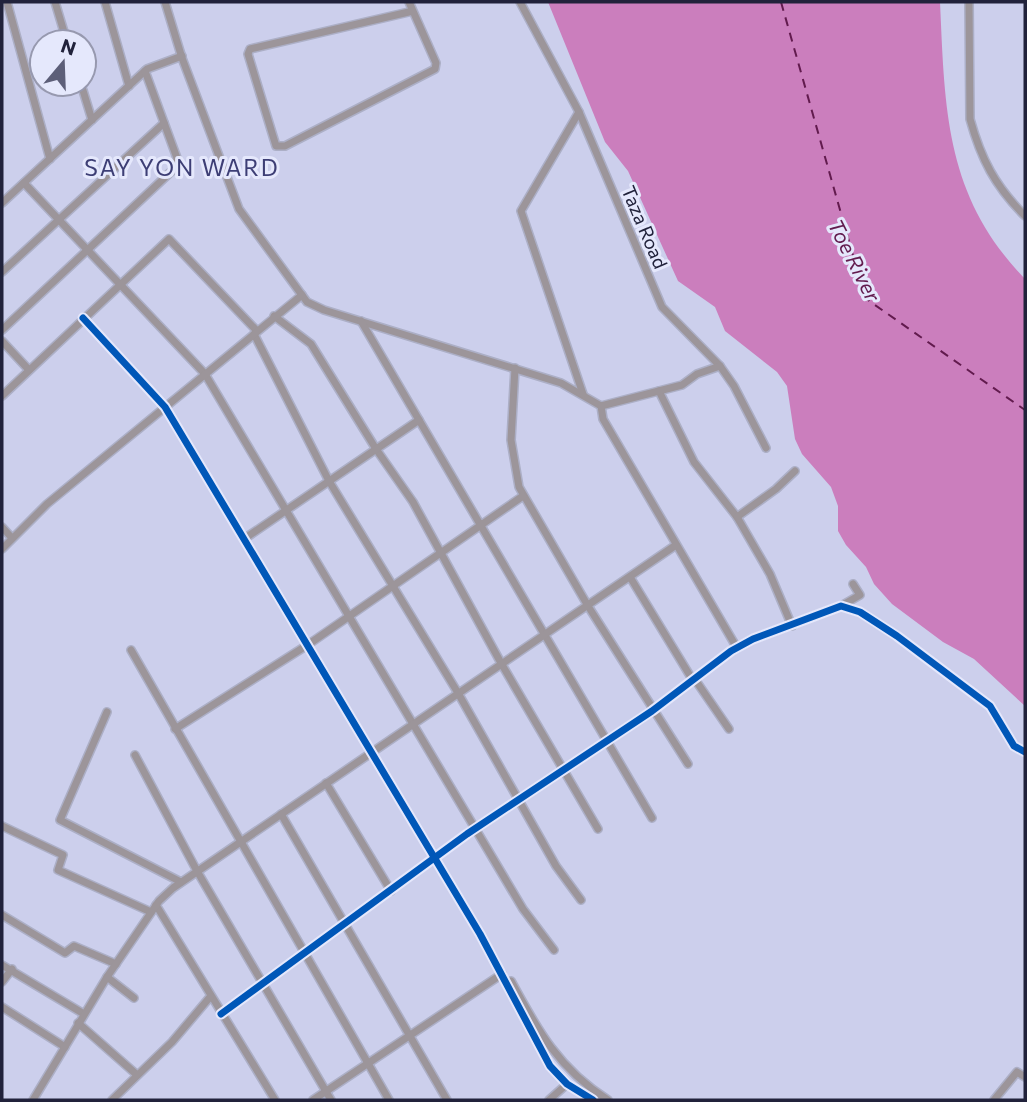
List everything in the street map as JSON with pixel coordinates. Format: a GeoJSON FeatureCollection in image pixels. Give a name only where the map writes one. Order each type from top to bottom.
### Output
{"type":"FeatureCollection","features":[{"type":"Feature","properties":{"kind":"street"},"geometry":{"type":"LineString","coordinates":[[6,2],[50,159]]}},
{"type":"Feature","properties":{"kind":"street"},"geometry":{"type":"LineString","coordinates":[[55,2],[63,28]]}},
{"type":"Feature","properties":{"kind":"street"},"geometry":{"type":"LineString","coordinates":[[105,2],[129,86]]}},
{"type":"Feature","properties":{"kind":"street"},"geometry":{"type":"LineString","coordinates":[[165,2],[182,56],[239,209],[307,302],[324,310],[515,368],[583,394],[601,406],[603,419],[737,648]]}},
{"type":"Feature","properties":{"kind":"street"},"geometry":{"type":"LineString","coordinates":[[409,2],[413,11],[436,63],[435,69],[285,146],[276,146],[248,54],[250,49],[413,11]]}},
{"type":"Feature","properties":{"kind":"street","name":"Taza Road"},"geometry":{"type":"LineString","coordinates":[[520,2],[579,112],[662,307],[720,366],[734,386],[766,448]]}},
{"type":"Feature","properties":{"kind":"street"},"geometry":{"type":"LineString","coordinates":[[969,2],[970,118],[973,135],[996,184],[1025,216]]}},
{"type":"Feature","properties":{"kind":"street"},"geometry":{"type":"LineString","coordinates":[[2,203],[145,71],[156,64],[182,56]]}},
{"type":"Feature","properties":{"kind":"street"},"geometry":{"type":"LineString","coordinates":[[2,330],[176,167],[177,158],[145,71]]}},
{"type":"Feature","properties":{"kind":"street"},"geometry":{"type":"LineString","coordinates":[[85,98],[92,120]]}},
{"type":"Feature","properties":{"kind":"street"},"geometry":{"type":"LineString","coordinates":[[579,112],[521,211],[583,394]]}},
{"type":"Feature","properties":{"kind":"street"},"geometry":{"type":"LineString","coordinates":[[2,272],[164,122]]}},
{"type":"Feature","properties":{"kind":"street"},"geometry":{"type":"LineString","coordinates":[[24,183],[205,374],[415,723],[523,909],[554,950]]}},
{"type":"Feature","properties":{"kind":"street"},"geometry":{"type":"LineString","coordinates":[[2,396],[170,239],[256,332],[329,481],[458,693],[556,866],[581,900]]}},
{"type":"Feature","properties":{"kind":"street"},"geometry":{"type":"LineString","coordinates":[[2,549],[47,504],[302,295]]}},
{"type":"Feature","properties":{"kind":"street"},"geometry":{"type":"LineString","coordinates":[[274,316],[311,344],[376,449],[413,502],[501,663],[598,829]]}},
{"type":"Feature","properties":{"kind":"street"},"geometry":{"type":"LineString","coordinates":[[83,318],[165,407],[435,859],[502,974],[550,1066],[567,1084],[593,1100]]}},
{"type":"Feature","properties":{"kind":"street"},"geometry":{"type":"LineString","coordinates":[[361,321],[652,818]]}},
{"type":"Feature","properties":{"kind":"street"},"geometry":{"type":"LineString","coordinates":[[2,341],[29,370]]}},
{"type":"Feature","properties":{"kind":"street"},"geometry":{"type":"LineString","coordinates":[[601,406],[682,385],[697,374],[720,366]]}},
{"type":"Feature","properties":{"kind":"street"},"geometry":{"type":"LineString","coordinates":[[515,368],[511,440],[513,463],[523,496],[588,607],[688,764]]}},
{"type":"Feature","properties":{"kind":"street"},"geometry":{"type":"LineString","coordinates":[[659,391],[694,463],[737,517],[770,574],[792,626]]}},
{"type":"Feature","properties":{"kind":"street"},"geometry":{"type":"LineString","coordinates":[[244,538],[419,420]]}},
{"type":"Feature","properties":{"kind":"street"},"geometry":{"type":"LineString","coordinates":[[737,517],[776,489],[795,471]]}},
{"type":"Feature","properties":{"kind":"street"},"geometry":{"type":"LineString","coordinates":[[175,729],[309,644],[523,496]]}},
{"type":"Feature","properties":{"kind":"street"},"geometry":{"type":"LineString","coordinates":[[2,527],[12,538]]}},
{"type":"Feature","properties":{"kind":"street"},"geometry":{"type":"LineString","coordinates":[[33,1100],[83,1014],[151,912],[181,882],[676,545]]}},
{"type":"Feature","properties":{"kind":"street"},"geometry":{"type":"LineString","coordinates":[[630,577],[693,679],[729,729]]}},
{"type":"Feature","properties":{"kind":"street"},"geometry":{"type":"LineString","coordinates":[[853,584],[860,595]]}},
{"type":"Feature","properties":{"kind":"street"},"geometry":{"type":"LineString","coordinates":[[221,1014],[518,799],[565,772],[737,648],[842,607],[867,589]]}},
{"type":"Feature","properties":{"kind":"street"},"geometry":{"type":"LineString","coordinates":[[842,607],[860,612],[897,636],[990,706],[1014,746],[1025,752]]}},
{"type":"Feature","properties":{"kind":"street"},"geometry":{"type":"LineString","coordinates":[[131,650],[307,952],[389,1100]]}},
{"type":"Feature","properties":{"kind":"street"},"geometry":{"type":"LineString","coordinates":[[107,712],[60,820],[181,882]]}},
{"type":"Feature","properties":{"kind":"street"},"geometry":{"type":"LineString","coordinates":[[135,755],[197,871],[331,1100]]}},
{"type":"Feature","properties":{"kind":"street"},"geometry":{"type":"LineString","coordinates":[[326,783],[391,891]]}},
{"type":"Feature","properties":{"kind":"street"},"geometry":{"type":"LineString","coordinates":[[281,814],[447,1100]]}},
{"type":"Feature","properties":{"kind":"street"},"geometry":{"type":"LineString","coordinates":[[2,827],[63,855],[58,870],[151,912]]}},
{"type":"Feature","properties":{"kind":"street"},"geometry":{"type":"LineString","coordinates":[[156,905],[221,1014],[265,1079],[275,1100]]}},
{"type":"Feature","properties":{"kind":"street"},"geometry":{"type":"LineString","coordinates":[[2,915],[53,948],[65,953],[75,946],[116,964]]}},
{"type":"Feature","properties":{"kind":"street"},"geometry":{"type":"LineString","coordinates":[[2,965],[83,1014]]}},
{"type":"Feature","properties":{"kind":"street"},"geometry":{"type":"LineString","coordinates":[[2,982],[12,969]]}},
{"type":"Feature","properties":{"kind":"street"},"geometry":{"type":"LineString","coordinates":[[313,1100],[502,974]]}},
{"type":"Feature","properties":{"kind":"street"},"geometry":{"type":"LineString","coordinates":[[107,977],[134,998]]}},
{"type":"Feature","properties":{"kind":"street"},"geometry":{"type":"LineString","coordinates":[[506,983],[511,981],[557,1059],[582,1083],[608,1100]]}},
{"type":"Feature","properties":{"kind":"street"},"geometry":{"type":"LineString","coordinates":[[112,1100],[172,1042],[211,997]]}},
{"type":"Feature","properties":{"kind":"street"},"geometry":{"type":"LineString","coordinates":[[2,1007],[65,1047]]}},
{"type":"Feature","properties":{"kind":"street"},"geometry":{"type":"LineString","coordinates":[[78,1023],[136,1074]]}},
{"type":"Feature","properties":{"kind":"street"},"geometry":{"type":"LineString","coordinates":[[994,1100],[1017,1072],[1025,1077]]}},
{"type":"Feature","properties":{"kind":"street"},"geometry":{"type":"LineString","coordinates":[[549,1100],[567,1084]]}},
{"type":"Feature","properties":{"kind":"water","name":"Toe River"},"geometry":{"type":"Polygon","coordinates":[[[548,2],[940,2],[948,115],[954,150],[964,183],[979,216],[999,248],[1025,279],[1025,706],[974,659],[943,642],[892,604],[874,584],[866,567],[846,545],[838,531],[838,506],[831,487],[802,454],[795,439],[787,386],[777,372],[725,331],[715,307],[678,281],[628,171],[605,142],[548,2]]]}},
{"type":"Feature","properties":{"kind":"ferry route"},"geometry":{"type":"LineString","coordinates":[[781,2],[865,298],[1025,410]]}},
{"type":"Feature","properties":{"kind":"cycle path"},"geometry":{"type":"LineString","coordinates":[[83,318],[165,407],[480,934],[550,1066],[567,1084],[593,1100]]}},
{"type":"Feature","properties":{"kind":"cycle path"},"geometry":{"type":"LineString","coordinates":[[221,1014],[467,834],[652,711],[731,651],[753,639],[841,606],[860,612],[897,636],[990,706],[1014,746],[1025,752]]}},
{"type":"Feature","properties":{"kind":"district","name":"SAY YON WARD"},"geometry":{"type":"Point","coordinates":[182,167]}}]}
